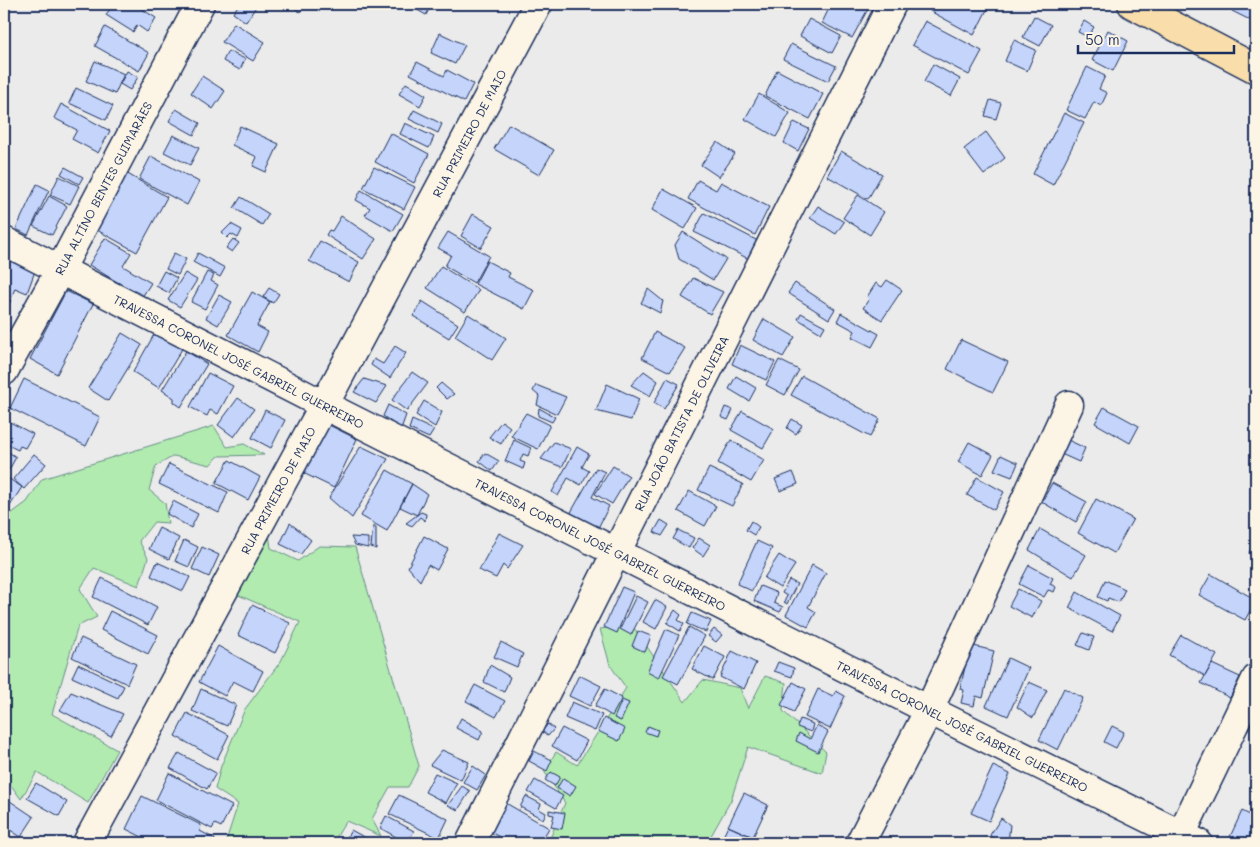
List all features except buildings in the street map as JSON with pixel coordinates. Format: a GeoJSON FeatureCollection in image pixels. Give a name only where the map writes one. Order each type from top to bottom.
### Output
{"type":"FeatureCollection","features":[{"type":"Feature","properties":{"kind":"main road"},"geometry":{"type":"LineString","coordinates":[[1132,4],[1256,69]]}},
{"type":"Feature","properties":{"kind":"street","name":"RUA ALTÍNO BENTES GUIMARÃES"},"geometry":{"type":"LineString","coordinates":[[4,371],[60,270],[200,4]]}},
{"type":"Feature","properties":{"kind":"street","name":"RUA PRIMEIRO DE MAIO"},"geometry":{"type":"LineString","coordinates":[[87,843],[538,4]]}},
{"type":"Feature","properties":{"kind":"street","name":"RUA JOÃO BATISTA DE OLIVEIRA"},"geometry":{"type":"LineString","coordinates":[[470,843],[892,4]]}},
{"type":"Feature","properties":{"kind":"street","name":"TRAVESSA CORONEL JOSÉ GABRIEL GUERREIRO"},"geometry":{"type":"LineString","coordinates":[[4,241],[324,405],[1186,840]]}},
{"type":"Feature","properties":{"kind":"street"},"geometry":{"type":"LineString","coordinates":[[860,843],[929,710],[1069,405]]}},
{"type":"Feature","properties":{"kind":"street"},"geometry":{"type":"LineString","coordinates":[[1186,840],[1256,679]]}},
{"type":"Feature","properties":{"kind":"green space"},"geometry":{"type":"Polygon","coordinates":[[[214,426],[227,447],[244,444],[264,455],[219,456],[210,465],[174,456],[156,466],[149,490],[165,503],[168,523],[154,522],[139,541],[148,558],[139,586],[94,568],[80,589],[97,617],[78,626],[52,714],[117,750],[88,803],[37,772],[21,799],[8,781],[4,785],[4,519],[27,502],[42,479],[214,426]]]}},
{"type":"Feature","properties":{"kind":"green space"},"geometry":{"type":"Polygon","coordinates":[[[269,534],[271,548],[298,561],[319,546],[355,547],[419,766],[408,787],[390,787],[372,819],[381,836],[346,821],[333,843],[222,843],[226,841],[238,804],[215,789],[221,766],[245,709],[281,661],[300,622],[236,594],[269,534]]]}},
{"type":"Feature","properties":{"kind":"green space"},"geometry":{"type":"Polygon","coordinates":[[[632,625],[685,702],[703,680],[740,688],[748,709],[765,676],[786,683],[783,711],[826,752],[822,773],[748,747],[731,800],[707,843],[548,843],[565,803],[544,771],[556,752],[577,765],[626,688],[610,665],[600,629],[632,625]]]}}]}
